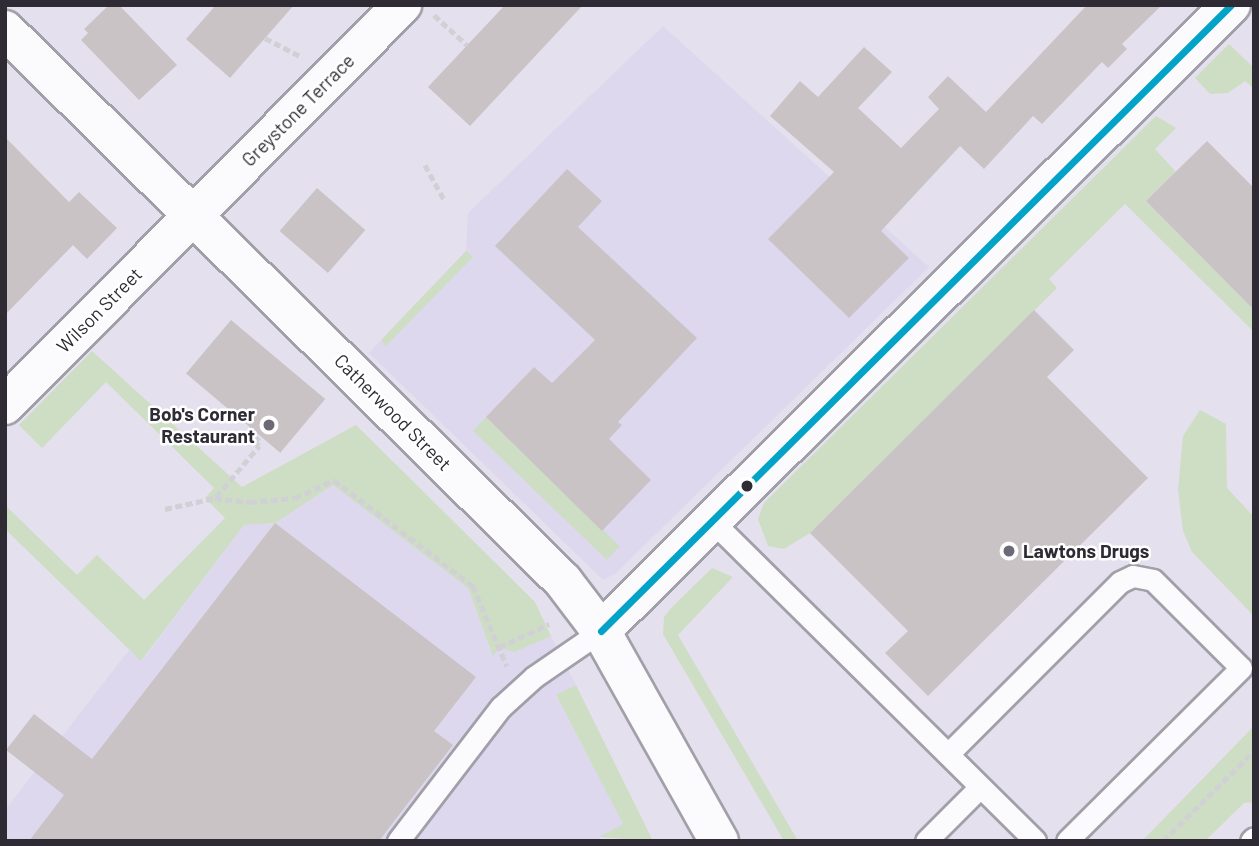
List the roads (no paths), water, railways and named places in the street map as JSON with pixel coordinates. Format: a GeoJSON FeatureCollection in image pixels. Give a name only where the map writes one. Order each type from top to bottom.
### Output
{"type":"FeatureCollection","features":[{"type":"Feature","properties":{"kind":"street","name":"Greystone Terrace"},"geometry":{"type":"LineString","coordinates":[[194,215],[402,5]]}},
{"type":"Feature","properties":{"kind":"street"},"geometry":{"type":"LineString","coordinates":[[592,619],[711,520],[1231,5]]}},
{"type":"Feature","properties":{"kind":"street","name":"Catherwood Street"},"geometry":{"type":"LineString","coordinates":[[5,30],[542,559],[592,619],[719,841]]}},
{"type":"Feature","properties":{"kind":"street","name":"Wilson Street"},"geometry":{"type":"LineString","coordinates":[[5,405],[194,215]]}},
{"type":"Feature","properties":{"kind":"lane"},"geometry":{"type":"LineString","coordinates":[[711,520],[1035,841]]}},
{"type":"Feature","properties":{"kind":"lane"},"geometry":{"type":"LineString","coordinates":[[948,754],[1120,582],[1133,576],[1153,580],[1241,668],[1067,841]]}},
{"type":"Feature","properties":{"kind":"lane"},"geometry":{"type":"LineString","coordinates":[[398,841],[518,690],[592,619]]}},
{"type":"Feature","properties":{"kind":"lane"},"geometry":{"type":"LineString","coordinates":[[926,841],[980,787]]}},
{"type":"Feature","properties":{"kind":"place","name":"Bob's Corner Restaurant"},"geometry":{"type":"Point","coordinates":[269,425]}},
{"type":"Feature","properties":{"kind":"place","name":"Lawtons Drugs"},"geometry":{"type":"Point","coordinates":[1009,551]}}]}
